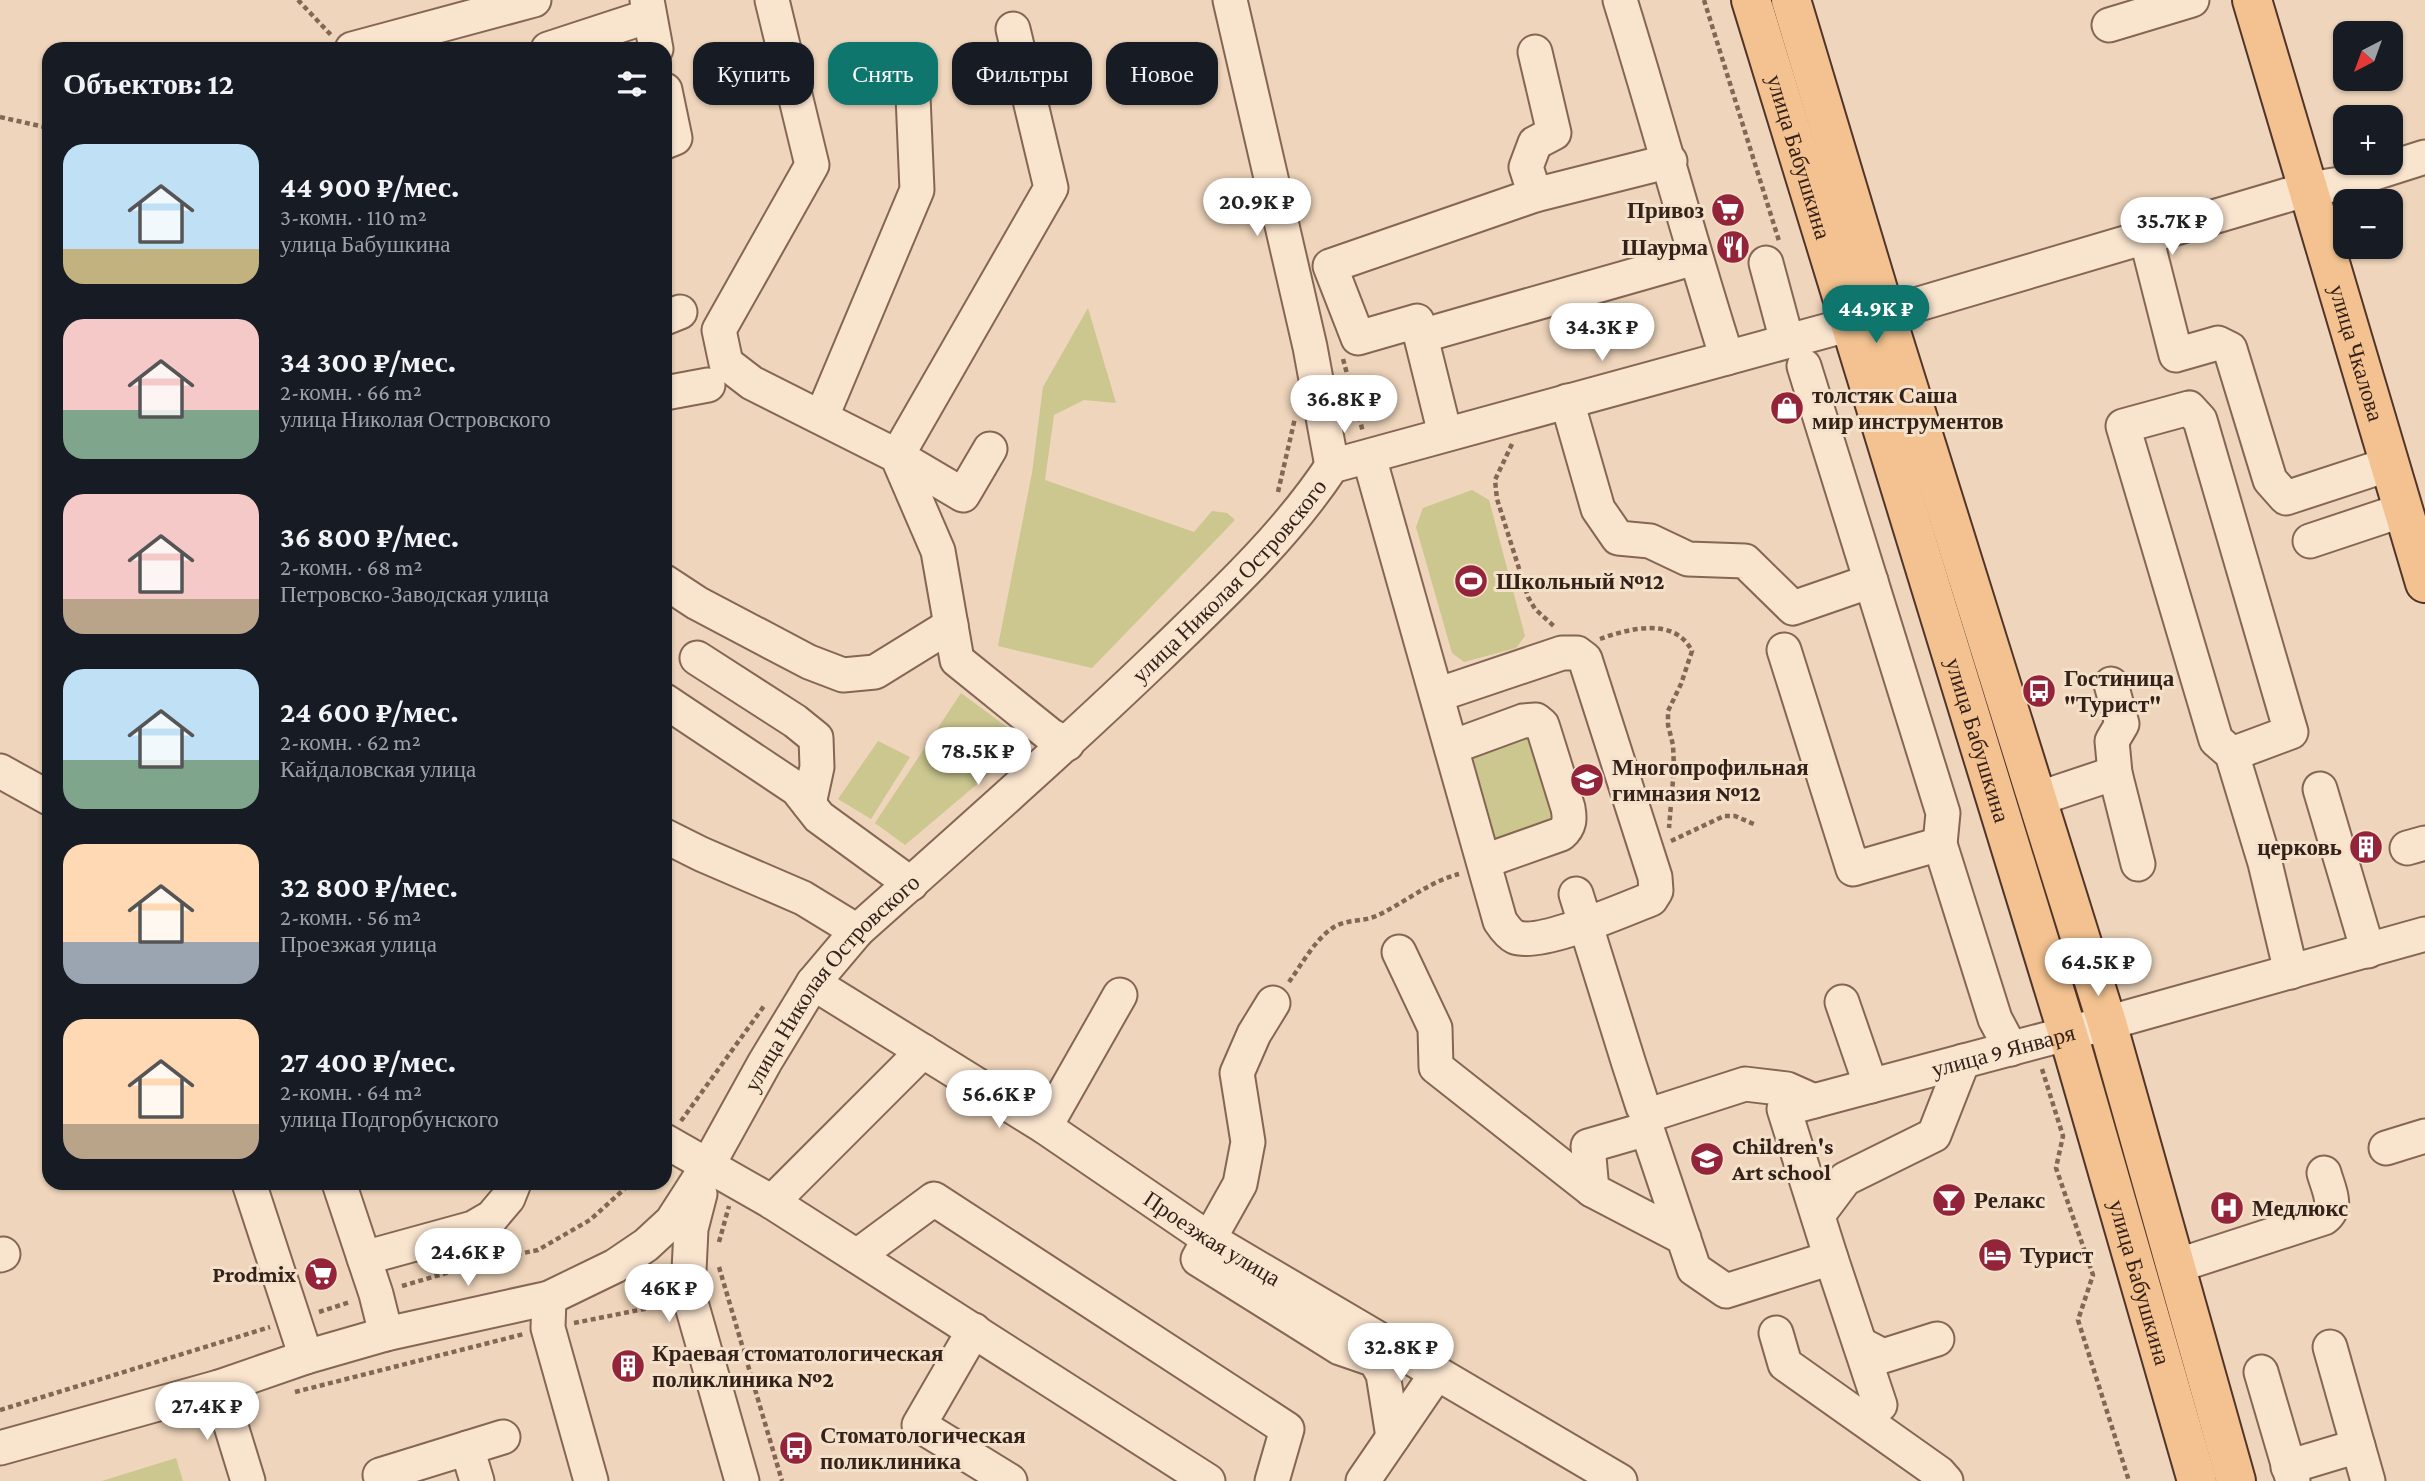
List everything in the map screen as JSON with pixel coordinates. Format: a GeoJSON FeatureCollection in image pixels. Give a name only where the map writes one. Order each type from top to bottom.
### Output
{"type":"FeatureCollection","features":[{"type":"Feature","properties":{"kind":"main road","name":"улица Бабушкина"},"geometry":{"type":"LineString","coordinates":[[1751,0],[1868,319],[2037,799],[2108,1023],[2236,1481]]}},
{"type":"Feature","properties":{"kind":"main road","name":"улица Бабушкина"},"geometry":{"type":"LineString","coordinates":[[1791,0],[1868,319],[2068,1034],[2197,1481]]}},
{"type":"Feature","properties":{"kind":"main road","name":"улица Чкалова"},"geometry":{"type":"LineString","coordinates":[[2252,0],[2425,583]]}},
{"type":"Feature","properties":{"kind":"street"},"geometry":{"type":"LineString","coordinates":[[353,42],[534,0]]}},
{"type":"Feature","properties":{"kind":"street"},"geometry":{"type":"LineString","coordinates":[[772,0],[812,164],[719,330],[726,363],[752,383],[822,416],[963,495],[990,449]]}},
{"type":"Feature","properties":{"kind":"street"},"geometry":{"type":"LineString","coordinates":[[1230,0],[1310,347],[1332,467]]}},
{"type":"Feature","properties":{"kind":"street"},"geometry":{"type":"LineString","coordinates":[[1620,0],[1727,358]]}},
{"type":"Feature","properties":{"kind":"street"},"geometry":{"type":"LineString","coordinates":[[2109,25],[2192,0]]}},
{"type":"Feature","properties":{"kind":"street"},"geometry":{"type":"LineString","coordinates":[[565,42],[648,8],[655,42]]}},
{"type":"Feature","properties":{"kind":"street"},"geometry":{"type":"LineString","coordinates":[[897,456],[1051,188],[1013,29]]}},
{"type":"Feature","properties":{"kind":"street"},"geometry":{"type":"LineString","coordinates":[[1535,52],[1554,133],[1535,143],[1527,167],[1535,195]]}},
{"type":"Feature","properties":{"kind":"street"},"geometry":{"type":"LineString","coordinates":[[822,416],[917,191],[913,105]]}},
{"type":"Feature","properties":{"kind":"street"},"geometry":{"type":"LineString","coordinates":[[672,121],[676,138],[672,139]]}},
{"type":"Feature","properties":{"kind":"street","name":"улица Николая Островского"},"geometry":{"type":"LineString","coordinates":[[722,1173],[765,1062],[813,983],[857,931],[1067,744],[1244,573],[1332,467],[1727,358],[1795,354],[1868,319],[2308,189],[2340,184],[2425,157]]}},
{"type":"Feature","properties":{"kind":"street"},"geometry":{"type":"LineString","coordinates":[[1445,434],[1417,321],[1358,338],[1330,266],[1535,195],[1670,161]]}},
{"type":"Feature","properties":{"kind":"street"},"geometry":{"type":"LineString","coordinates":[[2146,237],[2176,355],[2218,343],[2230,349],[2270,480],[2286,498],[2390,464]]}},
{"type":"Feature","properties":{"kind":"street"},"geometry":{"type":"LineString","coordinates":[[1421,336],[1695,258]]}},
{"type":"Feature","properties":{"kind":"street"},"geometry":{"type":"LineString","coordinates":[[1766,263],[1871,581],[1943,813],[1940,844],[1995,1019],[2011,1049]]}},
{"type":"Feature","properties":{"kind":"street"},"geometry":{"type":"LineString","coordinates":[[672,392],[708,385]]}},
{"type":"Feature","properties":{"kind":"street"},"geometry":{"type":"LineString","coordinates":[[1567,401],[1598,509],[1618,538],[1650,541],[1688,559],[1745,562],[1793,608],[1871,581]]}},
{"type":"Feature","properties":{"kind":"street"},"geometry":{"type":"LineString","coordinates":[[2232,754],[2291,732],[2200,419],[2189,408],[2123,426],[2216,740],[2232,754],[2265,863],[2291,972]]}},
{"type":"Feature","properties":{"kind":"street"},"geometry":{"type":"LineString","coordinates":[[897,456],[938,551],[957,660],[1050,735],[1067,744]]}},
{"type":"Feature","properties":{"kind":"street"},"geometry":{"type":"LineString","coordinates":[[1369,457],[1500,921],[1516,937],[1534,939],[1583,925],[1651,899],[1656,891],[1654,853],[1585,659],[1577,653],[1562,653],[1437,695]]}},
{"type":"Feature","properties":{"kind":"street"},"geometry":{"type":"LineString","coordinates":[[2310,541],[2403,510]]}},
{"type":"Feature","properties":{"kind":"street"},"geometry":{"type":"LineString","coordinates":[[672,587],[697,603],[809,662],[843,675],[875,672],[951,625]]}},
{"type":"Feature","properties":{"kind":"street"},"geometry":{"type":"LineString","coordinates":[[1784,650],[1853,869],[1940,844]]}},
{"type":"Feature","properties":{"kind":"street"},"geometry":{"type":"LineString","coordinates":[[697,658],[795,721],[816,738],[817,767],[809,804]]}},
{"type":"Feature","properties":{"kind":"street"},"geometry":{"type":"LineString","coordinates":[[2111,684],[2122,724],[2112,741],[2115,773],[2138,864]]}},
{"type":"Feature","properties":{"kind":"street"},"geometry":{"type":"LineString","coordinates":[[672,706],[797,789],[819,817],[911,884]]}},
{"type":"Feature","properties":{"kind":"street"},"geometry":{"type":"LineString","coordinates":[[1452,747],[1523,721],[1536,720],[1542,725],[1568,808],[1570,820],[1567,829],[1561,834],[1486,866]]}},
{"type":"Feature","properties":{"kind":"street"},"geometry":{"type":"LineString","coordinates":[[0,771],[42,794]]}},
{"type":"Feature","properties":{"kind":"street"},"geometry":{"type":"LineString","coordinates":[[2037,799],[2115,773]]}},
{"type":"Feature","properties":{"kind":"street"},"geometry":{"type":"LineString","coordinates":[[2320,789],[2368,951]]}},
{"type":"Feature","properties":{"kind":"street"},"geometry":{"type":"LineString","coordinates":[[672,840],[803,898],[857,931]]}},
{"type":"Feature","properties":{"kind":"street"},"geometry":{"type":"LineString","coordinates":[[1576,894],[1643,1107],[1648,1115],[1745,1084],[1787,1088],[1799,1105],[1818,1215],[1880,1405]]}},
{"type":"Feature","properties":{"kind":"street","name":"улица 9 Января"},"geometry":{"type":"LineString","coordinates":[[1799,1105],[2068,1034],[2425,934]]}},
{"type":"Feature","properties":{"kind":"street"},"geometry":{"type":"LineString","coordinates":[[1399,951],[1435,1028],[1436,1067],[1592,1190],[1684,1238]]}},
{"type":"Feature","properties":{"kind":"street","name":"Проезжая улица"},"geometry":{"type":"LineString","coordinates":[[813,983],[1045,1127],[1209,1239],[1620,1481]]}},
{"type":"Feature","properties":{"kind":"street"},"geometry":{"type":"LineString","coordinates":[[1045,1127],[1120,995]]}},
{"type":"Feature","properties":{"kind":"street"},"geometry":{"type":"LineString","coordinates":[[1842,1002],[1871,1086]]}},
{"type":"Feature","properties":{"kind":"street"},"geometry":{"type":"LineString","coordinates":[[1273,1003],[1254,1034],[1237,1073],[1248,1142],[1240,1184],[1198,1259],[1340,1348],[1375,1360],[1382,1374],[1393,1437]]}},
{"type":"Feature","properties":{"kind":"street"},"geometry":{"type":"LineString","coordinates":[[772,1202],[923,1051]]}},
{"type":"Feature","properties":{"kind":"street"},"geometry":{"type":"LineString","coordinates":[[1818,1215],[1845,1179],[1934,1135],[1963,1061]]}},
{"type":"Feature","properties":{"kind":"street"},"geometry":{"type":"LineString","coordinates":[[1592,1190],[1588,1146],[1647,1129],[1694,1269],[1726,1291],[1831,1258]]}},
{"type":"Feature","properties":{"kind":"street"},"geometry":{"type":"LineString","coordinates":[[2386,1148],[2425,1136]]}},
{"type":"Feature","properties":{"kind":"street"},"geometry":{"type":"LineString","coordinates":[[672,1145],[772,1202],[1208,1481]]}},
{"type":"Feature","properties":{"kind":"street"},"geometry":{"type":"LineString","coordinates":[[722,1173],[691,1229],[688,1292],[742,1481]]}},
{"type":"Feature","properties":{"kind":"street"},"geometry":{"type":"LineString","coordinates":[[0,1448],[219,1387],[306,1357],[386,1334],[548,1313],[646,1245],[722,1173]]}},
{"type":"Feature","properties":{"kind":"street"},"geometry":{"type":"LineString","coordinates":[[2176,1266],[2325,1218],[2331,1213],[2333,1205],[2324,1173]]}},
{"type":"Feature","properties":{"kind":"street"},"geometry":{"type":"LineString","coordinates":[[250,1190],[306,1357]]}},
{"type":"Feature","properties":{"kind":"street"},"geometry":{"type":"LineString","coordinates":[[341,1190],[386,1334]]}},
{"type":"Feature","properties":{"kind":"street"},"geometry":{"type":"LineString","coordinates":[[364,1258],[473,1228],[492,1217],[511,1190]]}},
{"type":"Feature","properties":{"kind":"street"},"geometry":{"type":"LineString","coordinates":[[856,1256],[934,1199],[1287,1429],[1272,1481]]}},
{"type":"Feature","properties":{"kind":"street"},"geometry":{"type":"LineString","coordinates":[[548,1313],[591,1481]]}},
{"type":"Feature","properties":{"kind":"street"},"geometry":{"type":"LineString","coordinates":[[974,1330],[919,1425],[1010,1481]]}},
{"type":"Feature","properties":{"kind":"street"},"geometry":{"type":"LineString","coordinates":[[1776,1333],[1785,1364],[1939,1473],[1946,1481]]}},
{"type":"Feature","properties":{"kind":"street"},"geometry":{"type":"LineString","coordinates":[[1860,1344],[1884,1356],[1937,1339]]}},
{"type":"Feature","properties":{"kind":"street"},"geometry":{"type":"LineString","coordinates":[[2330,1347],[2368,1481]]}},
{"type":"Feature","properties":{"kind":"street"},"geometry":{"type":"LineString","coordinates":[[2260,1372],[2290,1474],[2358,1446]]}},
{"type":"Feature","properties":{"kind":"street"},"geometry":{"type":"LineString","coordinates":[[1363,1481],[1437,1373]]}},
{"type":"Feature","properties":{"kind":"street"},"geometry":{"type":"LineString","coordinates":[[219,1387],[248,1481]]}},
{"type":"Feature","properties":{"kind":"street"},"geometry":{"type":"LineString","coordinates":[[382,1481],[380,1475],[503,1437]]}},
{"type":"Feature","properties":{"kind":"street"},"geometry":{"type":"LineString","coordinates":[[467,1448],[477,1481]]}},
{"type":"Feature","properties":{"kind":"path"},"geometry":{"type":"LineString","coordinates":[[298,0],[342,42]]}},
{"type":"Feature","properties":{"kind":"path"},"geometry":{"type":"LineString","coordinates":[[1704,0],[1766,197]]}},
{"type":"Feature","properties":{"kind":"path"},"geometry":{"type":"LineString","coordinates":[[0,117],[42,126]]}},
{"type":"Feature","properties":{"kind":"path"},"geometry":{"type":"LineString","coordinates":[[1277,495],[1296,411]]}},
{"type":"Feature","properties":{"kind":"path"},"geometry":{"type":"LineString","coordinates":[[1500,447],[1525,441]]}},
{"type":"Feature","properties":{"kind":"path"},"geometry":{"type":"LineString","coordinates":[[1512,444],[1495,480],[1497,499],[1528,597],[1535,609],[1560,630],[1573,653],[1595,641],[1627,630],[1652,628],[1674,632],[1688,642],[1692,651],[1668,711],[1674,768],[1669,828],[1654,853]]}},
{"type":"Feature","properties":{"kind":"path"},"geometry":{"type":"LineString","coordinates":[[1654,853],[1724,816],[1735,816],[1756,825]]}},
{"type":"Feature","properties":{"kind":"path"},"geometry":{"type":"LineString","coordinates":[[1273,1003],[1322,938],[1336,926],[1372,918],[1401,904],[1430,885],[1486,866]]}},
{"type":"Feature","properties":{"kind":"path"},"geometry":{"type":"LineString","coordinates":[[672,1134],[769,1000]]}},
{"type":"Feature","properties":{"kind":"path"},"geometry":{"type":"LineString","coordinates":[[716,1254],[722,1173]]}},
{"type":"Feature","properties":{"kind":"path"},"geometry":{"type":"LineString","coordinates":[[538,1250],[590,1220],[623,1190]]}},
{"type":"Feature","properties":{"kind":"path"},"geometry":{"type":"LineString","coordinates":[[718,1263],[721,1282],[782,1481]]}},
{"type":"Feature","properties":{"kind":"path"},"geometry":{"type":"LineString","coordinates":[[293,1393],[548,1313],[649,1308],[688,1292]]}},
{"type":"Feature","properties":{"kind":"shaded area"},"geometry":{"type":"Polygon","coordinates":[[[1088,308],[1116,403],[1084,400],[1054,415],[1045,480],[1194,532],[1212,511],[1227,513],[1235,520],[1092,668],[998,646],[1032,473],[1043,387],[1088,308]]]}},
{"type":"Feature","properties":{"kind":"shaded area","name":"Школьный №12"},"geometry":{"type":"Polygon","coordinates":[[[1472,490],[1489,500],[1525,636],[1516,648],[1464,662],[1452,653],[1416,527],[1423,508],[1472,490]]]}},
{"type":"Feature","properties":{"kind":"shaded area"},"geometry":{"type":"Polygon","coordinates":[[[961,693],[1027,742],[905,845],[875,823],[961,693]]]}},
{"type":"Feature","properties":{"kind":"shaded area"},"geometry":{"type":"Polygon","coordinates":[[[1528,726],[1563,814],[1500,845],[1489,836],[1465,749],[1528,726]]]}},
{"type":"Feature","properties":{"kind":"shaded area"},"geometry":{"type":"Polygon","coordinates":[[[878,741],[910,757],[871,819],[838,799],[878,741]]]}},
{"type":"Feature","properties":{"kind":"shaded area"},"geometry":{"type":"Polygon","coordinates":[[[176,1458],[183,1481],[102,1481],[176,1458]]]}},
{"type":"Feature","properties":{"kind":"place","name":"Привоз"},"geometry":{"type":"Point","coordinates":[1728,210]}},
{"type":"Feature","properties":{"kind":"place","name":"Шаурма"},"geometry":{"type":"Point","coordinates":[1733,247]}},
{"type":"Feature","properties":{"kind":"place","name":"толстяк Саша мир инструментов"},"geometry":{"type":"Point","coordinates":[1787,408]}},
{"type":"Feature","properties":{"kind":"place","name":"Школьный №12"},"geometry":{"type":"Point","coordinates":[1471,581]}},
{"type":"Feature","properties":{"kind":"place","name":"Гостиница \"Турист\""},"geometry":{"type":"Point","coordinates":[2039,691]}},
{"type":"Feature","properties":{"kind":"place","name":"Многопрофильная гимназия №12"},"geometry":{"type":"Point","coordinates":[1587,780]}},
{"type":"Feature","properties":{"kind":"place","name":"церковь"},"geometry":{"type":"Point","coordinates":[2366,847]}},
{"type":"Feature","properties":{"kind":"place","name":"Children's Art school"},"geometry":{"type":"Point","coordinates":[1707,1159]}},
{"type":"Feature","properties":{"kind":"place","name":"Релакс"},"geometry":{"type":"Point","coordinates":[1949,1200]}},
{"type":"Feature","properties":{"kind":"place","name":"Медлюкс"},"geometry":{"type":"Point","coordinates":[2227,1208]}},
{"type":"Feature","properties":{"kind":"place","name":"Турист"},"geometry":{"type":"Point","coordinates":[1995,1255]}},
{"type":"Feature","properties":{"kind":"place","name":"Prodmix"},"geometry":{"type":"Point","coordinates":[321,1274]}},
{"type":"Feature","properties":{"kind":"place","name":"Краевая стоматологическая поликлиника №2"},"geometry":{"type":"Point","coordinates":[628,1366]}},
{"type":"Feature","properties":{"kind":"place","name":"Стоматологическая поликлиника"},"geometry":{"type":"Point","coordinates":[796,1448]}}]}
